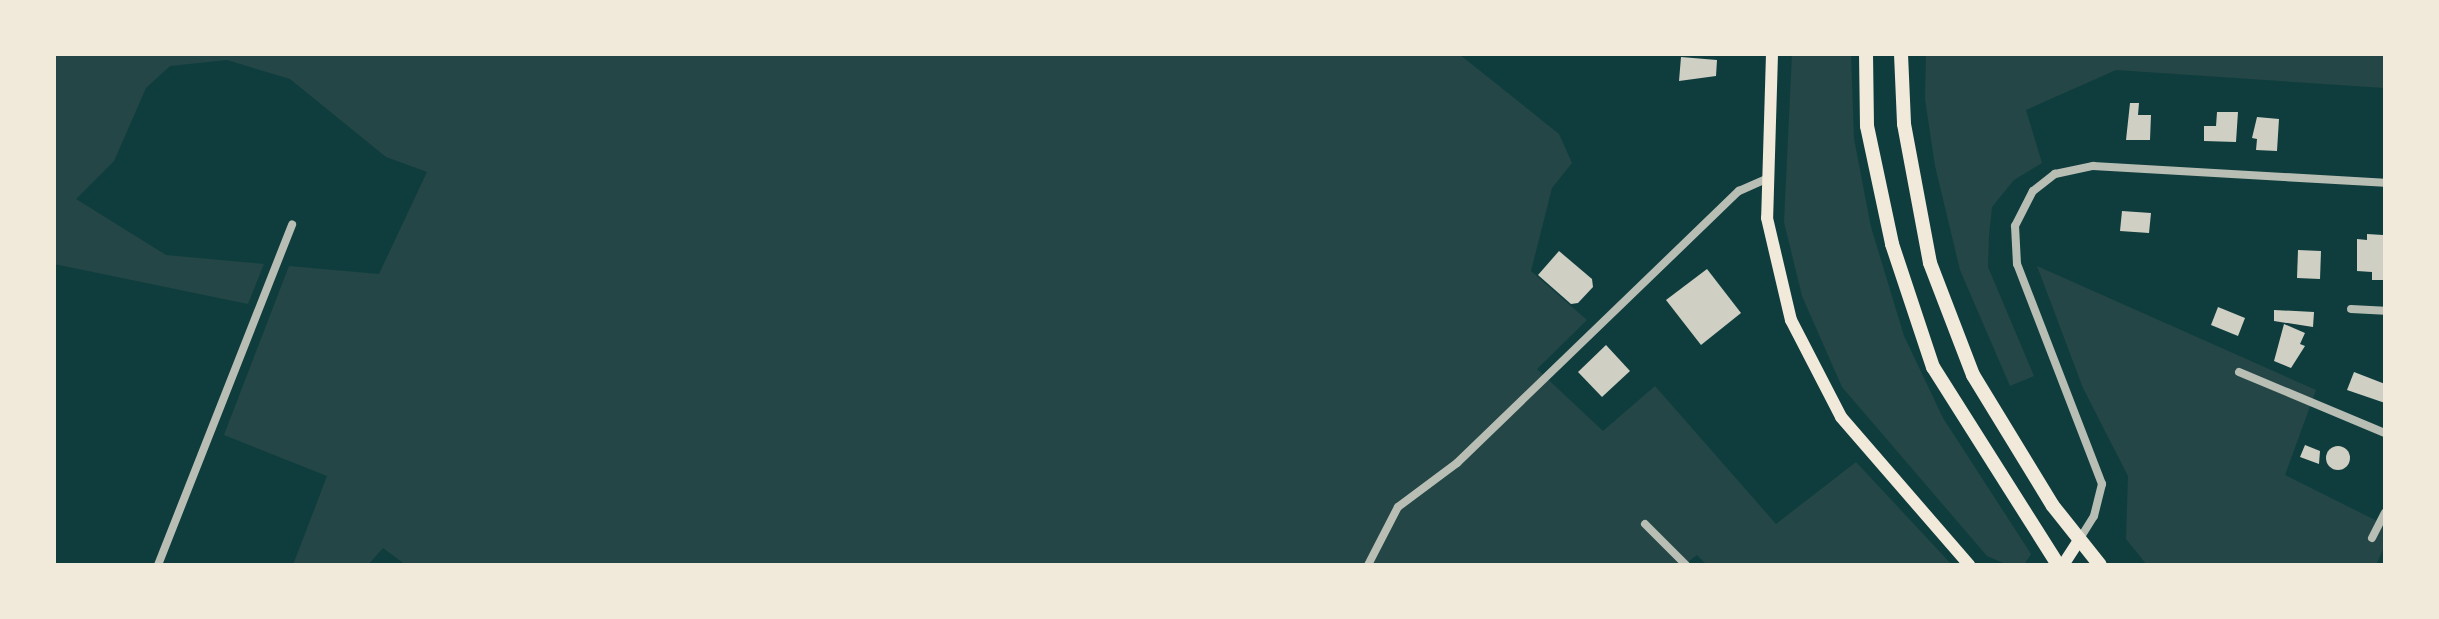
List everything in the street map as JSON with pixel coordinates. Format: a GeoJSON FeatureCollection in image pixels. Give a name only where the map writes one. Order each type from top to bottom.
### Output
{"type":"FeatureCollection","features":[{"type":"Feature","properties":{"kind":"main road"},"geometry":{"type":"LineString","coordinates":[[1772,54],[1766,179],[1779,281],[1821,387],[1866,451],[1969,565]]}},
{"type":"Feature","properties":{"kind":"main road"},"geometry":{"type":"LineString","coordinates":[[1866,54],[1867,126],[1892,244],[1933,367],[2060,565],[2079,540]]}},
{"type":"Feature","properties":{"kind":"main road"},"geometry":{"type":"LineString","coordinates":[[1901,54],[1904,124],[1930,263],[1973,375],[2079,540],[2100,565]]}},
{"type":"Feature","properties":{"kind":"street"},"geometry":{"type":"LineString","coordinates":[[2079,540],[2094,516],[2102,484],[2017,264],[2015,226],[2033,191],[2055,174],[2093,166],[2385,183]]}},
{"type":"Feature","properties":{"kind":"street"},"geometry":{"type":"LineString","coordinates":[[1368,565],[1398,507],[1457,463],[1739,191],[1766,179]]}},
{"type":"Feature","properties":{"kind":"street"},"geometry":{"type":"LineString","coordinates":[[158,565],[292,224]]}},
{"type":"Feature","properties":{"kind":"street"},"geometry":{"type":"LineString","coordinates":[[2351,309],[2385,311]]}},
{"type":"Feature","properties":{"kind":"street"},"geometry":{"type":"LineString","coordinates":[[2239,372],[2385,433]]}},
{"type":"Feature","properties":{"kind":"street"},"geometry":{"type":"LineString","coordinates":[[2372,538],[2385,513]]}},
{"type":"Feature","properties":{"kind":"street"},"geometry":{"type":"LineString","coordinates":[[1645,524],[1686,565]]}},
{"type":"Feature","properties":{"kind":"shaded area"},"geometry":{"type":"Polygon","coordinates":[[[54,54],[1459,54],[1559,134],[1572,163],[1552,188],[1531,271],[1587,320],[1537,369],[1603,431],[1655,386],[1776,524],[1856,462],[1952,565],[1707,565],[1697,555],[1684,565],[406,565],[383,548],[368,565],[293,565],[327,476],[224,435],[289,266],[379,274],[427,172],[386,157],[290,79],[227,60],[170,66],[146,88],[114,161],[76,199],[166,255],[264,264],[248,304],[54,264],[54,54]]]}},
{"type":"Feature","properties":{"kind":"shaded area"},"geometry":{"type":"Polygon","coordinates":[[[1792,54],[1851,54],[1854,139],[1871,227],[1904,336],[1943,418],[2031,554],[2024,565],[2008,565],[1987,556],[1842,387],[1802,296],[1784,222],[1792,54]]]}},
{"type":"Feature","properties":{"kind":"shaded area"},"geometry":{"type":"Polygon","coordinates":[[[1926,54],[2385,54],[2385,88],[2116,70],[2026,110],[2042,163],[2014,180],[1992,207],[1989,236],[1988,267],[2034,376],[2010,386],[1960,270],[1935,166],[1925,99],[1926,54]]]}},
{"type":"Feature","properties":{"kind":"shaded area"},"geometry":{"type":"Polygon","coordinates":[[[2037,266],[2316,390],[2285,475],[2385,525],[2385,545],[2376,565],[2147,565],[2126,539],[2128,476],[2083,388],[2037,266]]]}},
{"type":"Feature","properties":{"kind":"building"},"geometry":{"type":"Polygon","coordinates":[[[1681,57],[1717,60],[1716,76],[1679,81],[1681,57]]]}},
{"type":"Feature","properties":{"kind":"building"},"geometry":{"type":"Polygon","coordinates":[[[2130,103],[2139,103],[2138,115],[2151,115],[2150,140],[2126,140],[2130,103]]]}},
{"type":"Feature","properties":{"kind":"building"},"geometry":{"type":"Polygon","coordinates":[[[2217,112],[2238,112],[2236,142],[2204,141],[2204,126],[2216,126],[2217,112]]]}},
{"type":"Feature","properties":{"kind":"building"},"geometry":{"type":"Polygon","coordinates":[[[2257,117],[2279,119],[2277,151],[2256,150],[2257,139],[2252,138],[2257,117]]]}},
{"type":"Feature","properties":{"kind":"building"},"geometry":{"type":"Polygon","coordinates":[[[2122,211],[2151,213],[2149,233],[2120,231],[2122,211]]]}},
{"type":"Feature","properties":{"kind":"building"},"geometry":{"type":"Polygon","coordinates":[[[2367,234],[2383,235],[2383,280],[2372,280],[2372,272],[2357,271],[2357,239],[2367,240],[2367,234]]]}},
{"type":"Feature","properties":{"kind":"building"},"geometry":{"type":"Polygon","coordinates":[[[2298,250],[2321,251],[2320,279],[2297,278],[2298,250]]]}},
{"type":"Feature","properties":{"kind":"building"},"geometry":{"type":"Polygon","coordinates":[[[1559,251],[1592,279],[1593,287],[1578,303],[1571,304],[1538,275],[1559,251]]]}},
{"type":"Feature","properties":{"kind":"building"},"geometry":{"type":"Polygon","coordinates":[[[1707,269],[1741,313],[1701,345],[1666,300],[1707,269]]]}},
{"type":"Feature","properties":{"kind":"building"},"geometry":{"type":"Polygon","coordinates":[[[2218,307],[2245,318],[2238,336],[2211,325],[2218,307]]]}},
{"type":"Feature","properties":{"kind":"building"},"geometry":{"type":"Polygon","coordinates":[[[2274,310],[2314,312],[2313,327],[2274,321],[2274,310]]]}},
{"type":"Feature","properties":{"kind":"building"},"geometry":{"type":"Polygon","coordinates":[[[2284,324],[2305,333],[2300,344],[2305,346],[2291,368],[2274,361],[2284,324]]]}},
{"type":"Feature","properties":{"kind":"building"},"geometry":{"type":"Polygon","coordinates":[[[1606,345],[1630,371],[1602,397],[1578,372],[1606,345]]]}},
{"type":"Feature","properties":{"kind":"building"},"geometry":{"type":"Polygon","coordinates":[[[2354,372],[2385,384],[2385,403],[2347,390],[2354,372]]]}},
{"type":"Feature","properties":{"kind":"building"},"geometry":{"type":"Polygon","coordinates":[[[2305,445],[2320,451],[2319,464],[2300,457],[2305,445]]]}},
{"type":"Feature","properties":{"kind":"building"},"geometry":{"type":"Polygon","coordinates":[[[2338,446],[2347,449],[2350,458],[2347,467],[2338,470],[2329,467],[2326,458],[2329,449],[2338,446]]]}}]}
